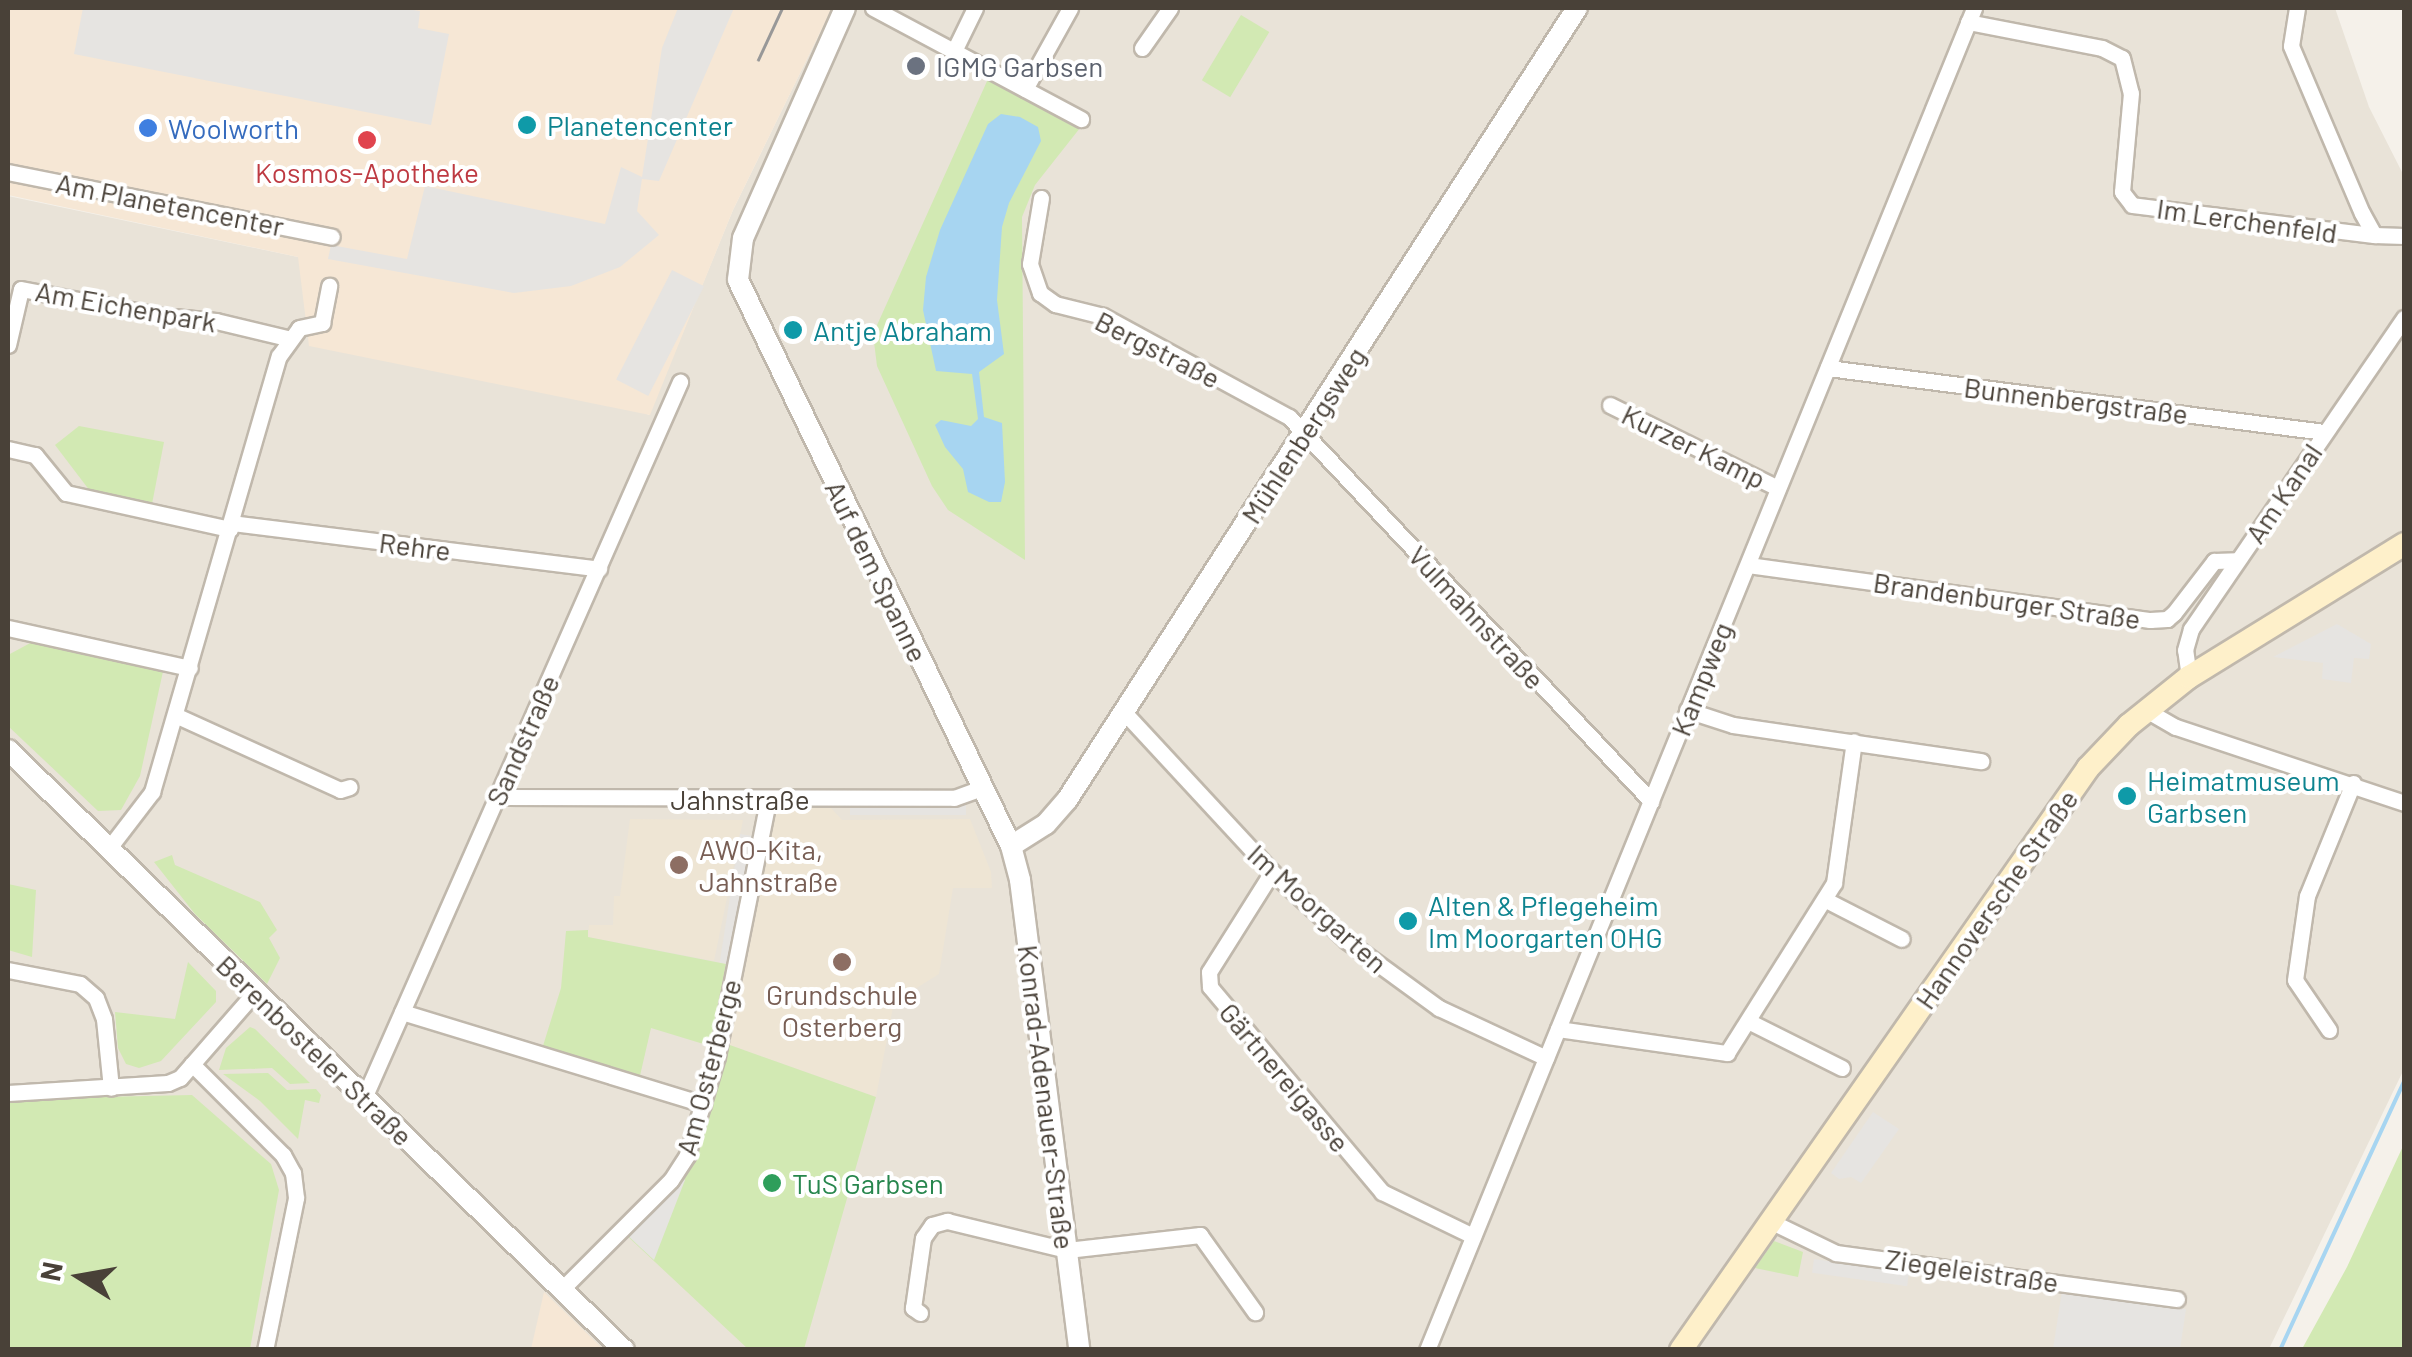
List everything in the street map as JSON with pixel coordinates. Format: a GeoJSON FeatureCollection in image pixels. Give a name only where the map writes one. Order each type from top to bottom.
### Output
{"type":"FeatureCollection","features":[{"type":"Feature","properties":{"kind":"main road","name":"Hannoversche Straße"},"geometry":{"type":"LineString","coordinates":[[1681,1350],[2088,768],[2146,710],[2189,677],[2404,544]]}},
{"type":"Feature","properties":{"kind":"street","name":"Auf dem Spanne"},"geometry":{"type":"LineString","coordinates":[[846,8],[738,249],[736,270],[743,297],[1011,846]]}},
{"type":"Feature","properties":{"kind":"street"},"geometry":{"type":"LineString","coordinates":[[873,8],[1081,119]]}},
{"type":"Feature","properties":{"kind":"street"},"geometry":{"type":"LineString","coordinates":[[954,51],[975,8]]}},
{"type":"Feature","properties":{"kind":"street"},"geometry":{"type":"LineString","coordinates":[[1025,89],[1070,8]]}},
{"type":"Feature","properties":{"kind":"street"},"geometry":{"type":"LineString","coordinates":[[1142,48],[1170,8]]}},
{"type":"Feature","properties":{"kind":"street","name":"Mühlenbergsweg"},"geometry":{"type":"LineString","coordinates":[[1011,846],[1055,816],[1577,8]]}},
{"type":"Feature","properties":{"kind":"street"},"geometry":{"type":"LineString","coordinates":[[2296,8],[2291,46],[2374,235],[2404,236]]}},
{"type":"Feature","properties":{"kind":"street","name":"Im Lerchenfeld"},"geometry":{"type":"LineString","coordinates":[[1971,15],[2102,48],[2122,58],[2131,92],[2122,192],[2132,205],[2374,235]]}},
{"type":"Feature","properties":{"kind":"street","name":"Kampweg"},"geometry":{"type":"LineString","coordinates":[[1426,1350],[1971,15]]}},
{"type":"Feature","properties":{"kind":"street","name":"Am Planetencenter"},"geometry":{"type":"LineString","coordinates":[[8,172],[332,237]]}},
{"type":"Feature","properties":{"kind":"street","name":"Bergstraße"},"geometry":{"type":"LineString","coordinates":[[1041,198],[1030,264],[1036,286],[1047,300],[1102,316],[1289,417],[1304,433]]}},
{"type":"Feature","properties":{"kind":"street"},"geometry":{"type":"LineString","coordinates":[[109,848],[152,792],[288,338],[299,328],[322,323],[329,286]]}},
{"type":"Feature","properties":{"kind":"street","name":"Am Eichenpark"},"geometry":{"type":"LineString","coordinates":[[8,345],[22,288],[163,316],[216,320],[288,338]]}},
{"type":"Feature","properties":{"kind":"street","name":"Am Kanal"},"geometry":{"type":"LineString","coordinates":[[2189,677],[2187,639],[2404,318]]}},
{"type":"Feature","properties":{"kind":"street","name":"Bunnenbergstraße"},"geometry":{"type":"LineString","coordinates":[[1828,368],[2324,432]]}},
{"type":"Feature","properties":{"kind":"street","name":"Sandstraße"},"geometry":{"type":"LineString","coordinates":[[364,1098],[680,382]]}},
{"type":"Feature","properties":{"kind":"street","name":"Kurzer Kamp"},"geometry":{"type":"LineString","coordinates":[[1610,405],[1778,488]]}},
{"type":"Feature","properties":{"kind":"street","name":"Vulmahnstraße"},"geometry":{"type":"LineString","coordinates":[[1304,433],[1651,801]]}},
{"type":"Feature","properties":{"kind":"street"},"geometry":{"type":"LineString","coordinates":[[8,449],[35,456],[66,493],[231,526]]}},
{"type":"Feature","properties":{"kind":"street","name":"Rehre"},"geometry":{"type":"LineString","coordinates":[[231,526],[599,570]]}},
{"type":"Feature","properties":{"kind":"street","name":"Brandenburger Straße"},"geometry":{"type":"LineString","coordinates":[[1748,565],[2167,620],[2214,560],[2237,560]]}},
{"type":"Feature","properties":{"kind":"street"},"geometry":{"type":"LineString","coordinates":[[8,628],[190,668]]}},
{"type":"Feature","properties":{"kind":"street"},"geometry":{"type":"LineString","coordinates":[[1688,710],[1733,725],[1981,761]]}},
{"type":"Feature","properties":{"kind":"street"},"geometry":{"type":"LineString","coordinates":[[2146,710],[2176,727],[2404,803]]}},
{"type":"Feature","properties":{"kind":"street","name":"Im Moorgarten"},"geometry":{"type":"LineString","coordinates":[[1124,712],[1272,872],[1347,941],[1407,988],[1472,1026],[1546,1058]]}},
{"type":"Feature","properties":{"kind":"street"},"geometry":{"type":"LineString","coordinates":[[176,715],[340,790],[350,788]]}},
{"type":"Feature","properties":{"kind":"street"},"geometry":{"type":"LineString","coordinates":[[1558,1029],[1726,1052],[1826,900],[1838,868],[1854,741]]}},
{"type":"Feature","properties":{"kind":"street","name":"Berenbosteler Straße"},"geometry":{"type":"LineString","coordinates":[[8,750],[624,1350]]}},
{"type":"Feature","properties":{"kind":"street"},"geometry":{"type":"LineString","coordinates":[[2329,1030],[2295,980],[2306,896],[2353,783]]}},
{"type":"Feature","properties":{"kind":"street","name":"Jahnstraße"},"geometry":{"type":"LineString","coordinates":[[496,797],[954,798],[982,788]]}},
{"type":"Feature","properties":{"kind":"street","name":"Am Osterberge"},"geometry":{"type":"LineString","coordinates":[[562,1288],[678,1172],[717,1056],[768,800]]}},
{"type":"Feature","properties":{"kind":"street","name":"Konrad-Adenauer-Straße"},"geometry":{"type":"LineString","coordinates":[[1011,846],[1020,880],[1080,1350]]}},
{"type":"Feature","properties":{"kind":"street","name":"Gärtnereigasse"},"geometry":{"type":"LineString","coordinates":[[1272,872],[1209,972],[1210,987],[1382,1192],[1473,1236]]}},
{"type":"Feature","properties":{"kind":"street"},"geometry":{"type":"LineString","coordinates":[[1826,900],[1902,939]]}},
{"type":"Feature","properties":{"kind":"street"},"geometry":{"type":"LineString","coordinates":[[8,970],[80,984],[96,998],[104,1020],[111,1088]]}},
{"type":"Feature","properties":{"kind":"street"},"geometry":{"type":"LineString","coordinates":[[8,1093],[168,1084],[180,1078],[255,992]]}},
{"type":"Feature","properties":{"kind":"street"},"geometry":{"type":"LineString","coordinates":[[402,1012],[703,1104]]}},
{"type":"Feature","properties":{"kind":"street"},"geometry":{"type":"LineString","coordinates":[[1748,1021],[1842,1068]]}},
{"type":"Feature","properties":{"kind":"street"},"geometry":{"type":"LineString","coordinates":[[192,1064],[283,1155],[293,1172],[296,1198],[265,1350]]}},
{"type":"Feature","properties":{"kind":"street"},"geometry":{"type":"LineString","coordinates":[[920,1313],[914,1308],[923,1238],[939,1222],[1067,1250],[1200,1235],[1255,1312]]}},
{"type":"Feature","properties":{"kind":"street","name":"Ziegeleistraße"},"geometry":{"type":"LineString","coordinates":[[1772,1222],[1836,1253],[2178,1299]]}},
{"type":"Feature","properties":{"kind":"shaded area"},"geometry":{"type":"Polygon","coordinates":[[[8,8],[832,8],[733,210],[650,415],[309,346],[298,257],[8,195],[8,8]]]}},
{"type":"Feature","properties":{"kind":"shaded area"},"geometry":{"type":"Polygon","coordinates":[[[83,8],[420,11],[418,28],[449,34],[431,125],[74,54],[83,8]]]}},
{"type":"Feature","properties":{"kind":"shaded area"},"geometry":{"type":"Polygon","coordinates":[[[678,8],[734,8],[659,181],[642,179],[637,211],[659,235],[620,267],[571,286],[514,293],[328,259],[331,245],[407,259],[425,186],[605,224],[621,167],[642,177],[662,48],[678,8]]]}},
{"type":"Feature","properties":{"kind":"shaded area"},"geometry":{"type":"Polygon","coordinates":[[[832,8],[2335,8],[2369,107],[2404,176],[2404,1069],[2269,1349],[8,1350],[8,196],[298,257],[649,415],[733,210],[832,8]]]}},
{"type":"Feature","properties":{"kind":"shaded area"},"geometry":{"type":"Polygon","coordinates":[[[672,270],[704,286],[648,396],[616,380],[672,270]]]}},
{"type":"Feature","properties":{"kind":"shaded area"},"geometry":{"type":"Polygon","coordinates":[[[2337,624],[2371,644],[2369,659],[2354,658],[2351,683],[2322,679],[2323,663],[2273,657],[2337,624]]]}},
{"type":"Feature","properties":{"kind":"shaded area"},"geometry":{"type":"Polygon","coordinates":[[[850,803],[966,803],[966,815],[850,815],[850,803]]]}},
{"type":"Feature","properties":{"kind":"shaded area","name":"Grundschule Osterberg"},"geometry":{"type":"Polygon","coordinates":[[[781,808],[831,808],[842,820],[970,819],[991,872],[992,888],[953,888],[939,974],[894,1002],[876,1097],[727,1044],[775,814],[781,808]]]}},
{"type":"Feature","properties":{"kind":"shaded area","name":"AWO-Kita, Jahnstraße"},"geometry":{"type":"Polygon","coordinates":[[[630,819],[743,820],[714,961],[588,937],[589,925],[613,925],[614,896],[620,896],[630,819]]]}},
{"type":"Feature","properties":{"kind":"shaded area"},"geometry":{"type":"Polygon","coordinates":[[[740,834],[753,836],[733,964],[720,962],[740,834]]]}},
{"type":"Feature","properties":{"kind":"shaded area"},"geometry":{"type":"Polygon","coordinates":[[[1873,1112],[1899,1129],[1861,1183],[1851,1177],[1839,1179],[1831,1173],[1873,1112]]]}},
{"type":"Feature","properties":{"kind":"shaded area"},"geometry":{"type":"Polygon","coordinates":[[[685,1180],[654,1260],[626,1234],[685,1180]]]}},
{"type":"Feature","properties":{"kind":"shaded area"},"geometry":{"type":"Polygon","coordinates":[[[1814,1259],[1909,1272],[1907,1286],[1812,1273],[1814,1259]]]}},
{"type":"Feature","properties":{"kind":"shaded area"},"geometry":{"type":"Polygon","coordinates":[[[2062,1291],[2186,1309],[2180,1349],[2053,1349],[2062,1291]]]}},
{"type":"Feature","properties":{"kind":"shaded area"},"geometry":{"type":"Polygon","coordinates":[[[544,1292],[603,1349],[531,1349],[544,1292]]]}},
{"type":"Feature","properties":{"kind":"green space"},"geometry":{"type":"Polygon","coordinates":[[[1241,15],[1269,32],[1230,97],[1202,80],[1241,15]]]}},
{"type":"Feature","properties":{"kind":"green space"},"geometry":{"type":"Polygon","coordinates":[[[988,79],[1080,128],[1035,185],[1022,217],[1025,560],[948,510],[932,486],[877,366],[873,334],[988,79]]]}},
{"type":"Feature","properties":{"kind":"green space"},"geometry":{"type":"Polygon","coordinates":[[[79,426],[164,442],[152,504],[90,491],[55,445],[79,426]]]}},
{"type":"Feature","properties":{"kind":"green space"},"geometry":{"type":"Polygon","coordinates":[[[34,641],[164,667],[140,776],[121,810],[98,811],[8,726],[8,655],[34,641]]]}},
{"type":"Feature","properties":{"kind":"green space"},"geometry":{"type":"Polygon","coordinates":[[[172,855],[175,865],[260,902],[277,930],[269,938],[280,958],[267,984],[195,914],[154,862],[172,855]]]}},
{"type":"Feature","properties":{"kind":"green space"},"geometry":{"type":"Polygon","coordinates":[[[8,884],[36,890],[32,957],[8,950],[8,884]]]}},
{"type":"Feature","properties":{"kind":"green space"},"geometry":{"type":"Polygon","coordinates":[[[588,930],[588,937],[726,964],[710,1046],[651,1028],[639,1080],[542,1049],[561,988],[566,931],[588,930]]]}},
{"type":"Feature","properties":{"kind":"green space"},"geometry":{"type":"Polygon","coordinates":[[[188,962],[216,991],[216,1002],[161,1061],[139,1068],[126,1064],[118,1048],[115,1012],[175,1019],[188,962]]]}},
{"type":"Feature","properties":{"kind":"green space"},"geometry":{"type":"Polygon","coordinates":[[[250,1027],[310,1083],[290,1084],[272,1068],[219,1070],[226,1048],[250,1027]]]}},
{"type":"Feature","properties":{"kind":"green space","name":"TuS Garbsen"},"geometry":{"type":"Polygon","coordinates":[[[727,1044],[876,1097],[804,1349],[748,1349],[624,1233],[685,1176],[727,1044]]]}},
{"type":"Feature","properties":{"kind":"green space"},"geometry":{"type":"Polygon","coordinates":[[[268,1073],[287,1090],[316,1089],[321,1095],[319,1103],[305,1100],[298,1139],[260,1101],[223,1074],[268,1073]]]}},
{"type":"Feature","properties":{"kind":"green space"},"geometry":{"type":"Polygon","coordinates":[[[192,1095],[271,1164],[279,1190],[250,1349],[8,1349],[8,1099],[192,1095]]]}},
{"type":"Feature","properties":{"kind":"green space"},"geometry":{"type":"Polygon","coordinates":[[[2404,1144],[2404,1349],[2302,1349],[2347,1267],[2404,1144]]]}},
{"type":"Feature","properties":{"kind":"green space"},"geometry":{"type":"Polygon","coordinates":[[[1774,1241],[1803,1252],[1798,1277],[1755,1268],[1774,1241]]]}},
{"type":"Feature","properties":{"kind":"water"},"geometry":{"type":"Polygon","coordinates":[[[1001,114],[1020,117],[1038,127],[1041,141],[1009,203],[1002,227],[997,300],[1004,354],[979,372],[984,417],[1002,423],[1005,482],[1001,502],[989,502],[968,492],[963,469],[945,447],[935,425],[941,420],[971,426],[978,419],[972,374],[936,371],[923,310],[926,277],[940,230],[988,124],[1001,114]]]}},
{"type":"Feature","properties":{"kind":"waterway"},"geometry":{"type":"LineString","coordinates":[[2280,1350],[2404,1082]]}},
{"type":"Feature","properties":{"kind":"tram line"},"geometry":{"type":"LineString","coordinates":[[758,60],[782,8]]}},
{"type":"Feature","properties":{"kind":"place","name":"IGMG Garbsen"},"geometry":{"type":"Point","coordinates":[916,66]}},
{"type":"Feature","properties":{"kind":"place","name":"Planetencenter"},"geometry":{"type":"Point","coordinates":[527,125]}},
{"type":"Feature","properties":{"kind":"place","name":"Woolworth"},"geometry":{"type":"Point","coordinates":[148,128]}},
{"type":"Feature","properties":{"kind":"place","name":"Kosmos-Apotheke"},"geometry":{"type":"Point","coordinates":[367,140]}},
{"type":"Feature","properties":{"kind":"place","name":"Antje Abraham"},"geometry":{"type":"Point","coordinates":[793,330]}},
{"type":"Feature","properties":{"kind":"place","name":"Heimatmuseum Garbsen"},"geometry":{"type":"Point","coordinates":[2127,796]}},
{"type":"Feature","properties":{"kind":"place","name":"AWO-Kita, Jahnstraße"},"geometry":{"type":"Point","coordinates":[679,865]}},
{"type":"Feature","properties":{"kind":"place","name":"Alten & Pflegeheim Im Moorgarten OHG"},"geometry":{"type":"Point","coordinates":[1408,921]}},
{"type":"Feature","properties":{"kind":"place","name":"Grundschule Osterberg"},"geometry":{"type":"Point","coordinates":[842,962]}},
{"type":"Feature","properties":{"kind":"place","name":"TuS Garbsen"},"geometry":{"type":"Point","coordinates":[772,1183]}}]}
